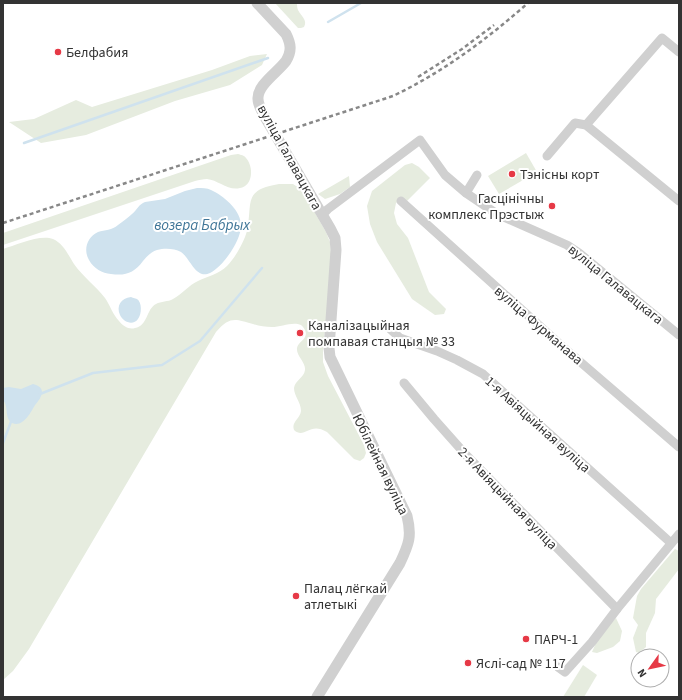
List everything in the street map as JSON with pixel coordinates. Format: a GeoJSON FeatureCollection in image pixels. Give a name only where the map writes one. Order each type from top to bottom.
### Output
{"type":"FeatureCollection","features":[{"type":"Feature","properties":{"kind":"street","name":"вуліца Галавацкага"},"geometry":{"type":"LineString","coordinates":[[257,3],[286,34],[291,48],[290,54],[286,61],[260,89],[258,97],[260,106],[274,134],[322,215],[420,140],[445,176],[466,192],[496,214],[567,245],[579,253],[679,335]]}},
{"type":"Feature","properties":{"kind":"street"},"geometry":{"type":"LineString","coordinates":[[586,125],[662,38],[679,52]]}},
{"type":"Feature","properties":{"kind":"street"},"geometry":{"type":"LineString","coordinates":[[547,156],[575,123],[586,125],[679,201]]}},
{"type":"Feature","properties":{"kind":"street"},"geometry":{"type":"LineString","coordinates":[[466,192],[477,175]]}},
{"type":"Feature","properties":{"kind":"street","name":"вуліца Фурманава"},"geometry":{"type":"LineString","coordinates":[[401,201],[558,342],[679,447]]}},
{"type":"Feature","properties":{"kind":"street","name":"Юбілейная вуліца"},"geometry":{"type":"LineString","coordinates":[[316,697],[400,563],[409,543],[410,528],[407,516],[330,357],[329,348],[336,250],[335,238],[322,215]]}},
{"type":"Feature","properties":{"kind":"street","name":"1-я Авіяцыйная вуліца"},"geometry":{"type":"LineString","coordinates":[[390,328],[400,338],[437,351],[483,374],[671,543]]}},
{"type":"Feature","properties":{"kind":"street","name":"2-я Авіяцыйная вуліца"},"geometry":{"type":"LineString","coordinates":[[404,383],[466,455],[617,609]]}},
{"type":"Feature","properties":{"kind":"street"},"geometry":{"type":"LineString","coordinates":[[558,667],[565,672],[592,642],[617,609],[679,534]]}},
{"type":"Feature","properties":{"kind":"shaded area"},"geometry":{"type":"Polygon","coordinates":[[[275,3],[297,3],[298,10],[305,20],[304,27],[298,28],[275,3]]]}},
{"type":"Feature","properties":{"kind":"shaded area"},"geometry":{"type":"Polygon","coordinates":[[[267,54],[262,65],[230,85],[175,101],[86,135],[41,143],[9,122],[34,119],[76,100],[92,107],[212,70],[250,56],[267,54]]]}},
{"type":"Feature","properties":{"kind":"shaded area","name":"Тэнісны корт"},"geometry":{"type":"Polygon","coordinates":[[[526,153],[537,172],[499,194],[488,176],[526,153]]]}},
{"type":"Feature","properties":{"kind":"shaded area"},"geometry":{"type":"Polygon","coordinates":[[[238,154],[245,157],[249,162],[251,171],[250,180],[244,187],[236,189],[231,188],[206,179],[196,181],[3,245],[3,233],[231,155],[238,154]]]}},
{"type":"Feature","properties":{"kind":"shaded area"},"geometry":{"type":"Polygon","coordinates":[[[412,163],[419,167],[430,178],[407,201],[402,198],[396,203],[394,213],[397,224],[408,238],[429,292],[446,309],[444,314],[435,315],[412,299],[377,242],[370,224],[367,206],[372,191],[405,165],[412,163]]]}},
{"type":"Feature","properties":{"kind":"shaded area"},"geometry":{"type":"Polygon","coordinates":[[[349,176],[350,187],[340,194],[325,199],[318,194],[349,176]]]}},
{"type":"Feature","properties":{"kind":"shaded area"},"geometry":{"type":"Polygon","coordinates":[[[279,184],[293,184],[299,188],[326,232],[330,242],[331,254],[323,362],[328,376],[364,445],[366,453],[364,458],[360,461],[354,459],[327,432],[321,429],[316,428],[301,433],[294,430],[293,427],[301,411],[294,388],[305,370],[304,364],[297,351],[298,346],[306,336],[305,330],[301,325],[287,324],[276,327],[267,327],[237,320],[225,323],[216,332],[29,649],[13,671],[3,680],[3,249],[35,239],[48,238],[57,241],[78,269],[98,289],[121,323],[128,328],[135,328],[139,327],[145,321],[153,306],[160,302],[173,299],[195,283],[224,269],[230,263],[246,235],[251,199],[254,194],[259,190],[279,184]]]}},
{"type":"Feature","properties":{"kind":"shaded area"},"geometry":{"type":"Polygon","coordinates":[[[675,549],[679,551],[679,569],[656,599],[655,613],[646,633],[646,647],[635,648],[633,638],[638,625],[633,618],[637,596],[641,589],[675,549]]]}},
{"type":"Feature","properties":{"kind":"shaded area"},"geometry":{"type":"Polygon","coordinates":[[[616,618],[622,631],[620,641],[613,647],[597,653],[592,652],[602,634],[616,618]]]}},
{"type":"Feature","properties":{"kind":"shaded area"},"geometry":{"type":"Polygon","coordinates":[[[583,665],[597,675],[584,697],[563,697],[583,665]]]}},
{"type":"Feature","properties":{"kind":"water","name":"возера Бабрых"},"geometry":{"type":"Polygon","coordinates":[[[197,188],[209,189],[226,199],[240,218],[241,229],[239,236],[231,251],[221,265],[215,270],[210,273],[201,274],[181,252],[169,249],[160,249],[153,252],[133,271],[125,274],[116,275],[104,273],[98,270],[91,263],[87,256],[86,248],[89,240],[94,234],[116,227],[145,202],[165,199],[197,188]]]}},
{"type":"Feature","properties":{"kind":"water"},"geometry":{"type":"Polygon","coordinates":[[[131,297],[139,301],[141,308],[138,319],[131,323],[121,317],[119,306],[124,299],[131,297]]]}},
{"type":"Feature","properties":{"kind":"water"},"geometry":{"type":"Polygon","coordinates":[[[33,384],[42,390],[40,399],[23,421],[16,424],[12,423],[8,418],[6,405],[3,400],[3,388],[9,387],[21,389],[33,384]]]}},
{"type":"Feature","properties":{"kind":"waterway"},"geometry":{"type":"LineString","coordinates":[[328,22],[361,3]]}},
{"type":"Feature","properties":{"kind":"waterway"},"geometry":{"type":"LineString","coordinates":[[24,143],[268,58]]}},
{"type":"Feature","properties":{"kind":"waterway"},"geometry":{"type":"LineString","coordinates":[[40,394],[93,373],[162,365],[200,341],[262,268]]}},
{"type":"Feature","properties":{"kind":"waterway"},"geometry":{"type":"LineString","coordinates":[[3,443],[12,419]]}},
{"type":"Feature","properties":{"kind":"railway"},"geometry":{"type":"LineString","coordinates":[[3,223],[393,96],[447,66],[496,30],[528,3]]}},
{"type":"Feature","properties":{"kind":"railway"},"geometry":{"type":"LineString","coordinates":[[418,77],[462,49],[494,25]]}},
{"type":"Feature","properties":{"kind":"place","name":"Белфабия"},"geometry":{"type":"Point","coordinates":[58,52]}},
{"type":"Feature","properties":{"kind":"place","name":"Тэнісны корт"},"geometry":{"type":"Point","coordinates":[512,174]}},
{"type":"Feature","properties":{"kind":"place","name":"Гасцінічны комплекс Прэстыж"},"geometry":{"type":"Point","coordinates":[552,206]}},
{"type":"Feature","properties":{"kind":"place","name":"Каналізацыйная помпавая станцыя № 33"},"geometry":{"type":"Point","coordinates":[300,333]}},
{"type":"Feature","properties":{"kind":"place","name":"Палац лёгкай атлетыкі"},"geometry":{"type":"Point","coordinates":[296,596]}},
{"type":"Feature","properties":{"kind":"place","name":"ПАРЧ-1"},"geometry":{"type":"Point","coordinates":[526,639]}},
{"type":"Feature","properties":{"kind":"place","name":"Яслі-сад № 117"},"geometry":{"type":"Point","coordinates":[468,663]}}]}
